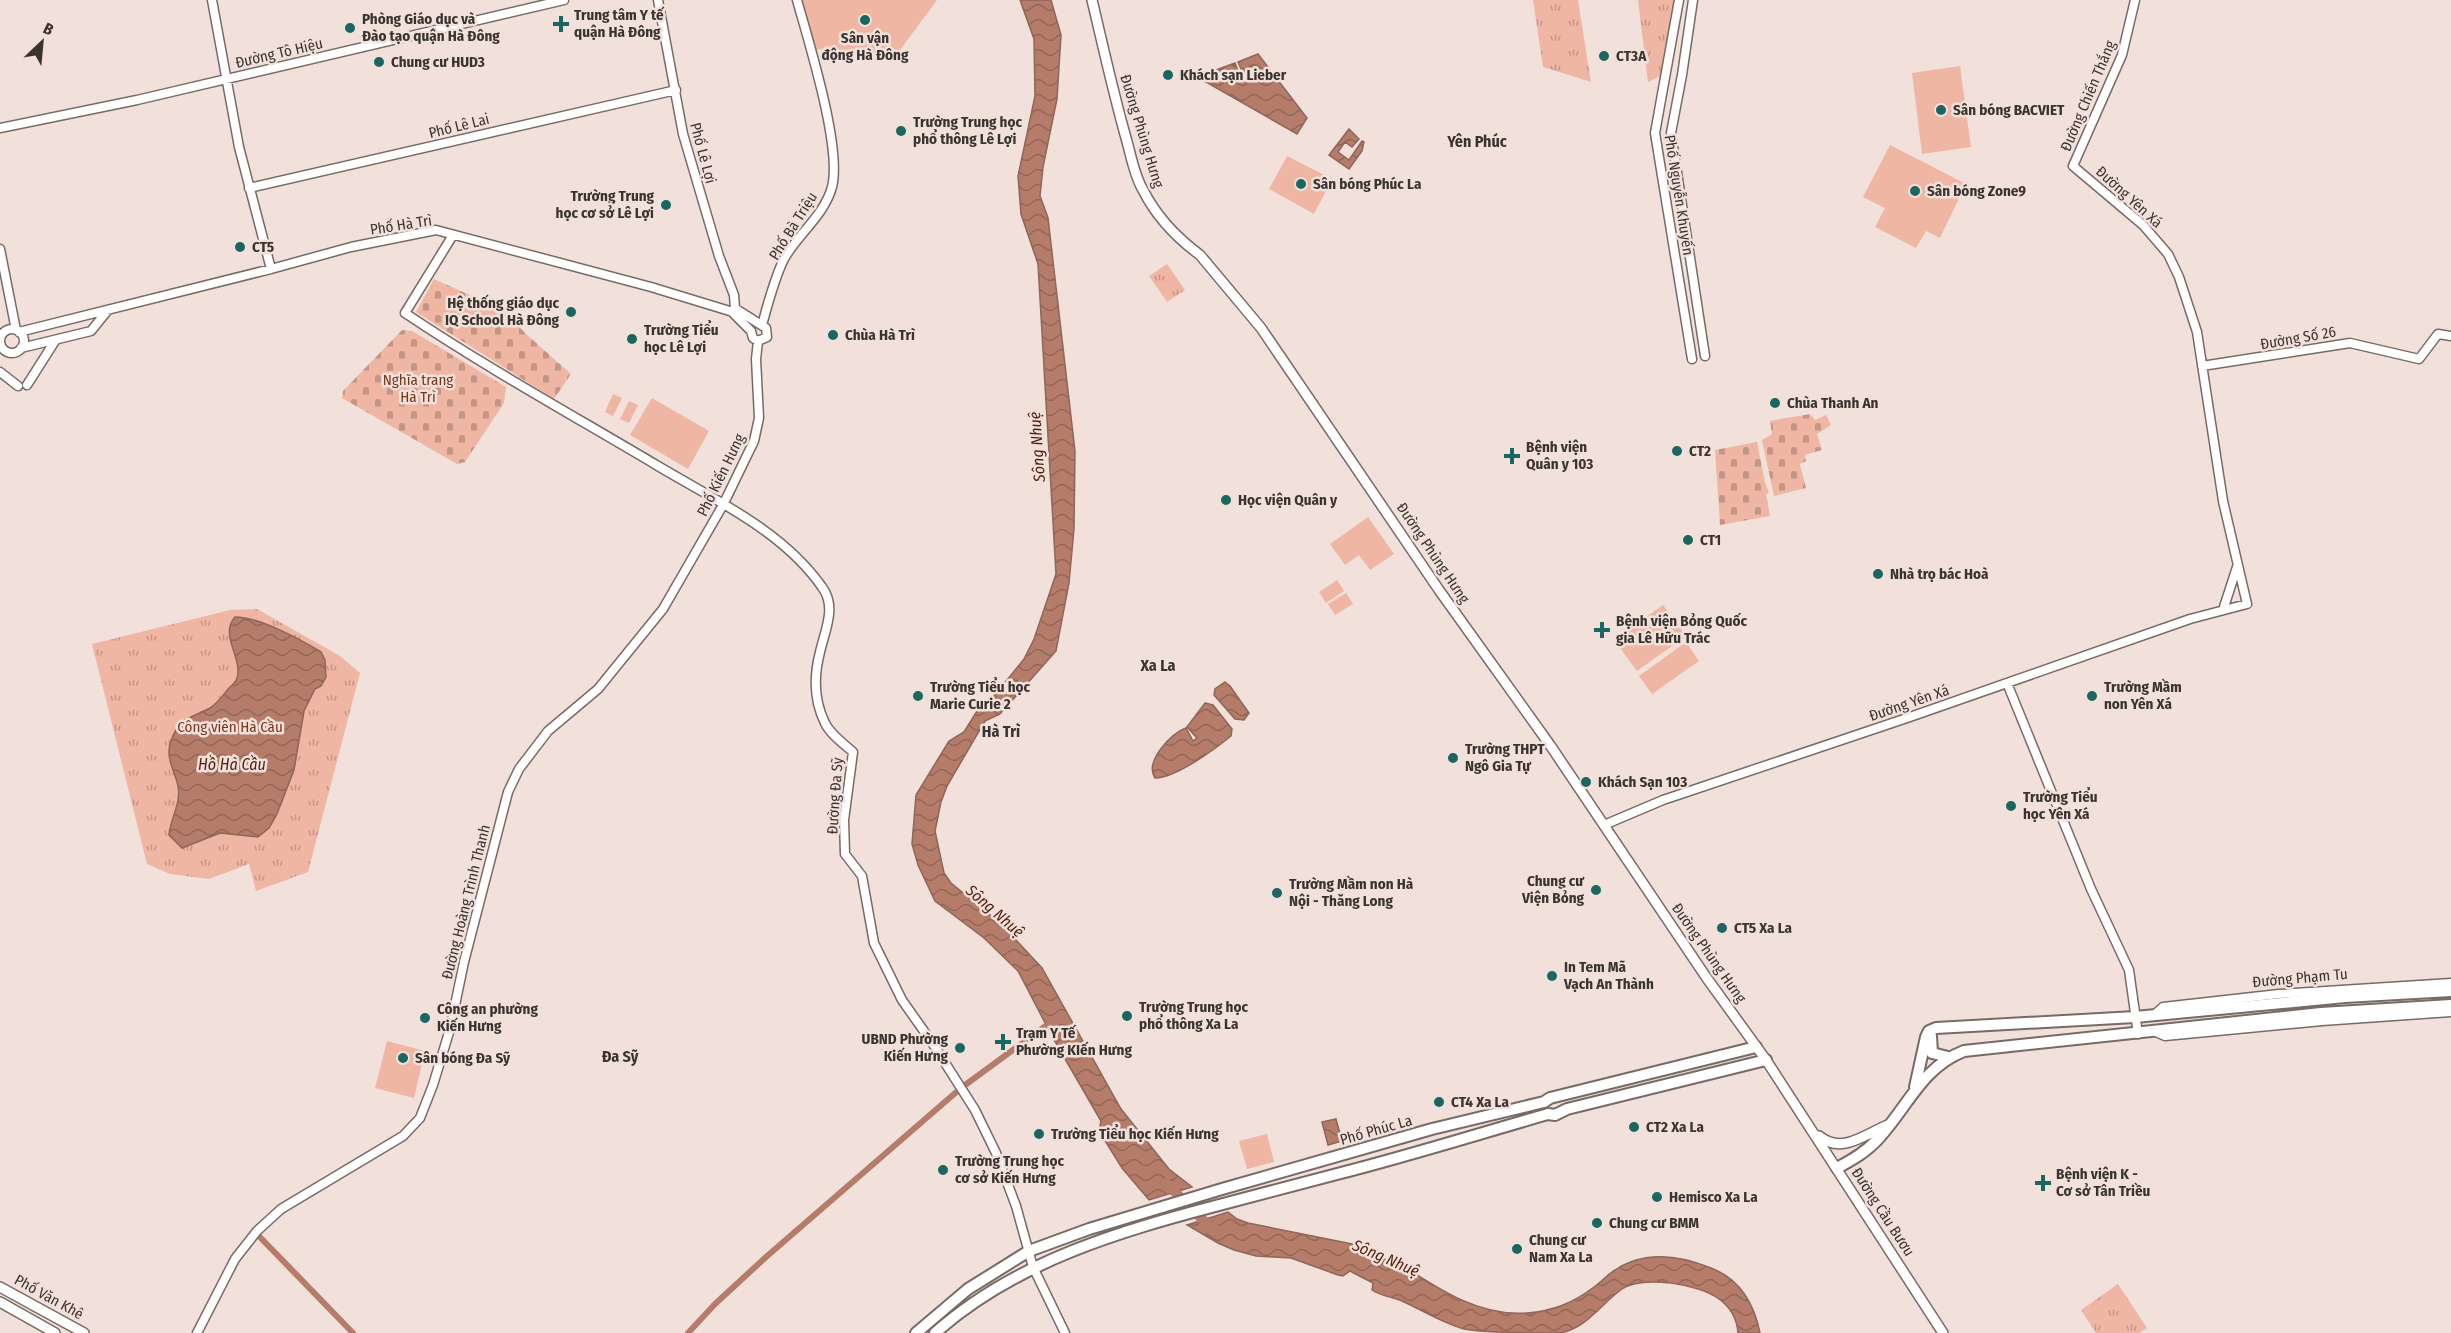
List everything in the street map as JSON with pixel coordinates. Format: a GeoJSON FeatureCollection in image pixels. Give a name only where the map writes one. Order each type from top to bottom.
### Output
{"type":"FeatureCollection","features":[{"type":"Feature","properties":{"kind":"highway","name":"Đường Phạm Tu"},"geometry":{"type":"LineString","coordinates":[[1932,1030],[2135,1017],[2318,995],[2451,991]]}},
{"type":"Feature","properties":{"kind":"highway"},"geometry":{"type":"LineString","coordinates":[[2318,995],[2321,1017]]}},
{"type":"Feature","properties":{"kind":"highway"},"geometry":{"type":"LineString","coordinates":[[1837,1168],[1859,1156],[1879,1138],[1915,1089],[1939,1063],[1948,1057],[1984,1047],[2230,1027],[2451,1005]]}},
{"type":"Feature","properties":{"kind":"highway"},"geometry":{"type":"LineString","coordinates":[[1932,1030],[1930,1044],[1932,1053],[1948,1057]]}},
{"type":"Feature","properties":{"kind":"highway"},"geometry":{"type":"LineString","coordinates":[[1915,1089],[1926,1037],[1932,1030]]}},
{"type":"Feature","properties":{"kind":"highway"},"geometry":{"type":"LineString","coordinates":[[1548,1114],[1544,1109],[1544,1102],[1550,1098],[1638,1074],[1756,1047]]}},
{"type":"Feature","properties":{"kind":"highway"},"geometry":{"type":"LineString","coordinates":[[935,1333],[978,1299],[1033,1267],[1094,1242],[1154,1222],[1405,1157],[1548,1114],[1555,1115],[1560,1111],[1766,1060]]}},
{"type":"Feature","properties":{"kind":"highway"},"geometry":{"type":"LineString","coordinates":[[1555,1098],[1561,1105],[1560,1111]]}},
{"type":"Feature","properties":{"kind":"highway","name":"Phố Phúc La"},"geometry":{"type":"LineString","coordinates":[[1029,1251],[1216,1191],[1432,1130],[1544,1102]]}},
{"type":"Feature","properties":{"kind":"highway"},"geometry":{"type":"LineString","coordinates":[[916,1333],[968,1289],[1029,1251]]}},
{"type":"Feature","properties":{"kind":"main road","name":"Đường Phùng Hưng"},"geometry":{"type":"LineString","coordinates":[[1092,0],[1112,91],[1135,170],[1142,190],[1157,214],[1187,246],[1200,255],[1261,328],[1439,590],[1550,745],[1797,1107]]}},
{"type":"Feature","properties":{"kind":"main road","name":"Đường Cầu Bươu"},"geometry":{"type":"LineString","coordinates":[[1797,1107],[1943,1333]]}},
{"type":"Feature","properties":{"kind":"main road"},"geometry":{"type":"LineString","coordinates":[[1813,1132],[1831,1144],[1843,1145],[1888,1125]]}},
{"type":"Feature","properties":{"kind":"main road","name":"Phố Văn Khê"},"geometry":{"type":"LineString","coordinates":[[0,1287],[84,1333]]}},
{"type":"Feature","properties":{"kind":"main road","name":"Phố Văn Khê"},"geometry":{"type":"LineString","coordinates":[[0,1302],[56,1333]]}},
{"type":"Feature","properties":{"kind":"street"},"geometry":{"type":"LineString","coordinates":[[212,0],[249,188],[271,269]]}},
{"type":"Feature","properties":{"kind":"street","name":"Đường Tô Hiệu"},"geometry":{"type":"LineString","coordinates":[[0,128],[226,79],[564,0]]}},
{"type":"Feature","properties":{"kind":"street","name":"Phố Lê Lợi"},"geometry":{"type":"LineString","coordinates":[[658,0],[686,144],[719,256],[734,295],[737,312]]}},
{"type":"Feature","properties":{"kind":"street","name":"Phố Bà Triệu"},"geometry":{"type":"LineString","coordinates":[[757,327],[784,259],[817,215],[831,189],[834,175],[833,146],[797,0]]}},
{"type":"Feature","properties":{"kind":"street","name":"Phố Nguyễn Khuyến"},"geometry":{"type":"LineString","coordinates":[[1679,0],[1655,133],[1692,359]]}},
{"type":"Feature","properties":{"kind":"street","name":"Phố Nguyễn Khuyến"},"geometry":{"type":"LineString","coordinates":[[1693,0],[1671,133],[1705,356]]}},
{"type":"Feature","properties":{"kind":"street","name":"Đường Chiến Thắng"},"geometry":{"type":"LineString","coordinates":[[2073,166],[2122,55],[2135,0]]}},
{"type":"Feature","properties":{"kind":"street","name":"Phố Lê Lai"},"geometry":{"type":"LineString","coordinates":[[249,188],[676,90]]}},
{"type":"Feature","properties":{"kind":"street","name":"Đường Yên Xá"},"geometry":{"type":"LineString","coordinates":[[1604,825],[1663,800],[2190,619],[2247,604],[2223,501],[2197,332],[2179,276],[2168,254],[2143,225],[2107,192],[2073,166]]}},
{"type":"Feature","properties":{"kind":"street","name":"Phố Hà Trì"},"geometry":{"type":"LineString","coordinates":[[17,331],[108,310],[351,247],[436,230],[651,286],[737,312]]}},
{"type":"Feature","properties":{"kind":"street"},"geometry":{"type":"LineString","coordinates":[[453,235],[405,313],[459,350],[723,505]]}},
{"type":"Feature","properties":{"kind":"street"},"geometry":{"type":"LineString","coordinates":[[0,249],[17,331],[23,341],[21,348]]}},
{"type":"Feature","properties":{"kind":"street"},"geometry":{"type":"LineString","coordinates":[[0,321],[2,335],[0,343],[3,352],[14,352],[21,348],[91,331],[108,310]]}},
{"type":"Feature","properties":{"kind":"street"},"geometry":{"type":"LineString","coordinates":[[737,312],[757,327],[767,330],[768,335],[765,339],[758,341],[753,338],[757,327]]}},
{"type":"Feature","properties":{"kind":"street"},"geometry":{"type":"LineString","coordinates":[[2,335],[9,329],[17,331]]}},
{"type":"Feature","properties":{"kind":"street","name":"Đường Số 26"},"geometry":{"type":"LineString","coordinates":[[2202,366],[2350,343],[2419,359],[2438,334],[2451,336]]}},
{"type":"Feature","properties":{"kind":"street"},"geometry":{"type":"LineString","coordinates":[[0,372],[23,385],[55,341]]}},
{"type":"Feature","properties":{"kind":"street","name":"Phố Kiến Hưng"},"geometry":{"type":"LineString","coordinates":[[663,609],[723,505],[754,441],[759,418],[756,359],[758,341]]}},
{"type":"Feature","properties":{"kind":"street","name":"Đường Đa Sỹ"},"geometry":{"type":"LineString","coordinates":[[723,505],[754,523],[786,549],[822,586],[829,599],[829,612],[816,675],[817,703],[825,725],[853,752],[844,820],[845,854],[862,876],[874,943],[902,1000],[975,1110],[1000,1164],[1029,1251]]}},
{"type":"Feature","properties":{"kind":"street"},"geometry":{"type":"LineString","coordinates":[[2223,610],[2238,564]]}},
{"type":"Feature","properties":{"kind":"street","name":"Đường Hoàng Trình Thanh"},"geometry":{"type":"LineString","coordinates":[[197,1333],[235,1260],[257,1231],[281,1209],[403,1136],[420,1118],[450,1029],[508,792],[519,769],[548,731],[598,690],[663,609]]}},
{"type":"Feature","properties":{"kind":"street"},"geometry":{"type":"LineString","coordinates":[[2007,683],[2091,889],[2129,970],[2138,1034]]}},
{"type":"Feature","properties":{"kind":"street","name":"Đường Phạm Tu"},"geometry":{"type":"LineString","coordinates":[[2318,995],[2451,982]]}},
{"type":"Feature","properties":{"kind":"street"},"geometry":{"type":"LineString","coordinates":[[2321,1017],[2451,1012]]}},
{"type":"Feature","properties":{"kind":"street"},"geometry":{"type":"LineString","coordinates":[[1029,1251],[1033,1267],[1065,1333]]}},
{"type":"Feature","properties":{"kind":"green space","name":"Sân vận động Hà Đông"},"geometry":{"type":"Polygon","coordinates":[[[802,0],[937,0],[892,61],[884,60],[871,52],[834,58],[820,49],[814,51],[802,0]]]}},
{"type":"Feature","properties":{"kind":"green space"},"geometry":{"type":"Polygon","coordinates":[[[1533,0],[1578,0],[1591,82],[1543,67],[1533,0]]]}},
{"type":"Feature","properties":{"kind":"green space"},"geometry":{"type":"Polygon","coordinates":[[[1638,0],[1678,0],[1666,73],[1648,82],[1638,0]]]}},
{"type":"Feature","properties":{"kind":"green space","name":"Sân bóng BACVIET"},"geometry":{"type":"Polygon","coordinates":[[[1960,66],[1971,147],[1922,154],[1912,73],[1960,66]]]}},
{"type":"Feature","properties":{"kind":"green space","name":"Sân bóng Zone9"},"geometry":{"type":"Polygon","coordinates":[[[1890,145],[1966,184],[1940,238],[1926,231],[1916,248],[1875,227],[1885,208],[1863,197],[1890,145]]]}},
{"type":"Feature","properties":{"kind":"green space","name":"Sân bóng Phúc La"},"geometry":{"type":"Polygon","coordinates":[[[1287,156],[1332,179],[1314,214],[1269,189],[1287,156]]]}},
{"type":"Feature","properties":{"kind":"green space"},"geometry":{"type":"Polygon","coordinates":[[[1167,264],[1185,290],[1167,302],[1149,276],[1167,264]]]}},
{"type":"Feature","properties":{"kind":"green space"},"geometry":{"type":"Polygon","coordinates":[[[434,279],[503,310],[571,374],[554,399],[416,312],[434,279]]]}},
{"type":"Feature","properties":{"kind":"green space","name":"Nghĩa trang Hà Trì"},"geometry":{"type":"Polygon","coordinates":[[[402,330],[412,331],[506,387],[504,403],[465,462],[457,464],[342,398],[343,391],[402,330]]]}},
{"type":"Feature","properties":{"kind":"green space"},"geometry":{"type":"Polygon","coordinates":[[[613,394],[622,398],[613,416],[605,412],[613,394]]]}},
{"type":"Feature","properties":{"kind":"green space"},"geometry":{"type":"Polygon","coordinates":[[[652,398],[709,431],[688,469],[630,435],[652,398]]]}},
{"type":"Feature","properties":{"kind":"green space"},"geometry":{"type":"Polygon","coordinates":[[[629,401],[638,405],[629,423],[620,419],[629,401]]]}},
{"type":"Feature","properties":{"kind":"green space"},"geometry":{"type":"Polygon","coordinates":[[[1810,414],[1815,420],[1826,415],[1831,425],[1817,434],[1822,450],[1805,455],[1806,461],[1800,464],[1806,488],[1774,496],[1762,440],[1772,434],[1770,421],[1810,414]]]}},
{"type":"Feature","properties":{"kind":"green space"},"geometry":{"type":"Polygon","coordinates":[[[1757,442],[1769,493],[1766,494],[1770,516],[1720,525],[1715,450],[1757,442]]]}},
{"type":"Feature","properties":{"kind":"green space"},"geometry":{"type":"Polygon","coordinates":[[[1368,517],[1394,554],[1370,570],[1359,555],[1345,565],[1330,544],[1368,517]]]}},
{"type":"Feature","properties":{"kind":"green space"},"geometry":{"type":"Polygon","coordinates":[[[1337,580],[1344,591],[1326,603],[1319,592],[1337,580]]]}},
{"type":"Feature","properties":{"kind":"green space"},"geometry":{"type":"Polygon","coordinates":[[[1346,593],[1353,604],[1335,615],[1328,604],[1346,593]]]}},
{"type":"Feature","properties":{"kind":"green space"},"geometry":{"type":"Polygon","coordinates":[[[1663,605],[1686,636],[1637,671],[1614,640],[1663,605]]]}},
{"type":"Feature","properties":{"kind":"green space","name":"Công viên Hà Cầu"},"geometry":{"type":"Polygon","coordinates":[[[257,609],[340,656],[360,673],[308,872],[256,891],[249,864],[209,879],[170,874],[147,864],[92,644],[230,610],[257,609]]]}},
{"type":"Feature","properties":{"kind":"green space"},"geometry":{"type":"Polygon","coordinates":[[[1686,642],[1699,661],[1652,694],[1639,676],[1686,642]]]}},
{"type":"Feature","properties":{"kind":"green space"},"geometry":{"type":"Polygon","coordinates":[[[387,1041],[425,1051],[414,1098],[375,1088],[387,1041]]]}},
{"type":"Feature","properties":{"kind":"green space"},"geometry":{"type":"Polygon","coordinates":[[[1267,1134],[1274,1162],[1247,1169],[1239,1141],[1267,1134]]]}},
{"type":"Feature","properties":{"kind":"green space"},"geometry":{"type":"Polygon","coordinates":[[[2118,1284],[2147,1328],[2139,1333],[2096,1333],[2081,1310],[2118,1284]]]}},
{"type":"Feature","properties":{"kind":"water"},"geometry":{"type":"Polygon","coordinates":[[[1020,0],[1051,0],[1061,35],[1057,99],[1043,167],[1040,196],[1048,218],[1075,451],[1074,529],[1069,583],[1056,651],[1000,714],[985,721],[947,786],[935,831],[944,873],[951,883],[1000,923],[1042,968],[1121,1109],[1169,1169],[1192,1187],[1149,1200],[1122,1168],[1099,1131],[1101,1121],[1054,1040],[1018,971],[984,938],[935,901],[918,865],[912,844],[916,795],[949,741],[964,732],[979,708],[985,707],[1024,659],[1034,639],[1056,574],[1038,264],[1021,214],[1018,176],[1035,96],[1034,39],[1020,0]]]}},
{"type":"Feature","properties":{"kind":"water"},"geometry":{"type":"Polygon","coordinates":[[[1258,54],[1307,118],[1297,134],[1197,77],[1235,63],[1238,82],[1247,80],[1244,69],[1241,69],[1238,62],[1258,54]]]}},
{"type":"Feature","properties":{"kind":"water"},"geometry":{"type":"Polygon","coordinates":[[[1349,129],[1359,139],[1352,147],[1345,142],[1338,152],[1349,160],[1362,141],[1364,142],[1362,151],[1349,169],[1329,155],[1349,129]]]}},
{"type":"Feature","properties":{"kind":"water","name":"Hồ Hà Cầu"},"geometry":{"type":"Polygon","coordinates":[[[235,617],[267,625],[321,652],[325,660],[326,677],[321,686],[315,689],[304,711],[294,770],[277,814],[269,828],[258,837],[220,833],[182,848],[169,835],[179,791],[170,759],[171,741],[183,722],[213,706],[236,681],[238,670],[229,631],[235,617]]]}},
{"type":"Feature","properties":{"kind":"water"},"geometry":{"type":"Polygon","coordinates":[[[1225,682],[1249,713],[1244,720],[1235,719],[1214,695],[1215,689],[1225,682]]]}},
{"type":"Feature","properties":{"kind":"water"},"geometry":{"type":"Polygon","coordinates":[[[1205,703],[1213,705],[1232,729],[1231,736],[1184,768],[1164,777],[1155,778],[1153,764],[1156,756],[1173,736],[1186,728],[1193,741],[1197,738],[1187,727],[1205,703]]]}},
{"type":"Feature","properties":{"kind":"water"},"geometry":{"type":"Polygon","coordinates":[[[1336,1119],[1342,1141],[1328,1145],[1322,1122],[1336,1119]]]}},
{"type":"Feature","properties":{"kind":"water"},"geometry":{"type":"Polygon","coordinates":[[[1228,1212],[1248,1223],[1352,1244],[1358,1253],[1382,1264],[1384,1259],[1394,1260],[1457,1298],[1473,1305],[1509,1313],[1536,1312],[1570,1302],[1586,1293],[1615,1270],[1638,1259],[1662,1257],[1687,1260],[1711,1268],[1738,1285],[1750,1302],[1760,1333],[1738,1333],[1730,1310],[1723,1302],[1710,1294],[1685,1286],[1657,1282],[1631,1285],[1622,1289],[1586,1321],[1569,1331],[1560,1333],[1498,1332],[1464,1329],[1402,1301],[1375,1292],[1372,1290],[1373,1283],[1350,1271],[1343,1276],[1291,1258],[1256,1256],[1234,1250],[1187,1225],[1228,1212]]]}},
{"type":"Feature","properties":{"kind":"waterway"},"geometry":{"type":"LineString","coordinates":[[688,1333],[715,1304],[766,1257],[961,1088],[1047,1025]]}},
{"type":"Feature","properties":{"kind":"waterway","name":"Sông Nhuệ"},"geometry":{"type":"LineString","coordinates":[[1166,1183],[1205,1222],[1214,1227]]}},
{"type":"Feature","properties":{"kind":"waterway"},"geometry":{"type":"LineString","coordinates":[[256,1233],[353,1333]]}},
{"type":"Feature","properties":{"kind":"place","name":"Sân vận động Hà Đông"},"geometry":{"type":"Point","coordinates":[865,20]}},
{"type":"Feature","properties":{"kind":"place","name":"Trung tâm Y tế quận Hà Đông"},"geometry":{"type":"Point","coordinates":[561,24]}},
{"type":"Feature","properties":{"kind":"place","name":"Phòng Giáo dục và Đào tạo quận Hà Đông"},"geometry":{"type":"Point","coordinates":[350,28]}},
{"type":"Feature","properties":{"kind":"place","name":"CT3A"},"geometry":{"type":"Point","coordinates":[1604,56]}},
{"type":"Feature","properties":{"kind":"place","name":"Chung cư HUD3"},"geometry":{"type":"Point","coordinates":[379,62]}},
{"type":"Feature","properties":{"kind":"place","name":"Khách sạn Lieber"},"geometry":{"type":"Point","coordinates":[1168,75]}},
{"type":"Feature","properties":{"kind":"place","name":"Sân bóng BACVIET"},"geometry":{"type":"Point","coordinates":[1941,110]}},
{"type":"Feature","properties":{"kind":"place","name":"Trường Trung học phổ thông Lê Lợi"},"geometry":{"type":"Point","coordinates":[901,131]}},
{"type":"Feature","properties":{"kind":"place","name":"Sân bóng Phúc La"},"geometry":{"type":"Point","coordinates":[1301,184]}},
{"type":"Feature","properties":{"kind":"place","name":"Sân bóng Zone9"},"geometry":{"type":"Point","coordinates":[1915,191]}},
{"type":"Feature","properties":{"kind":"place","name":"Trường Trung học cơ sở Lê Lợi"},"geometry":{"type":"Point","coordinates":[666,205]}},
{"type":"Feature","properties":{"kind":"place","name":"CT5"},"geometry":{"type":"Point","coordinates":[240,247]}},
{"type":"Feature","properties":{"kind":"place","name":"Hệ thống giáo dục IQ School Hà Đông"},"geometry":{"type":"Point","coordinates":[571,312]}},
{"type":"Feature","properties":{"kind":"place","name":"Chùa Hà Trì"},"geometry":{"type":"Point","coordinates":[833,335]}},
{"type":"Feature","properties":{"kind":"place","name":"Trường Tiểu học Lê Lợi"},"geometry":{"type":"Point","coordinates":[632,339]}},
{"type":"Feature","properties":{"kind":"place","name":"Chùa Thanh An"},"geometry":{"type":"Point","coordinates":[1775,403]}},
{"type":"Feature","properties":{"kind":"place","name":"CT2"},"geometry":{"type":"Point","coordinates":[1677,451]}},
{"type":"Feature","properties":{"kind":"place","name":"Bệnh viện Quân y 103"},"geometry":{"type":"Point","coordinates":[1512,456]}},
{"type":"Feature","properties":{"kind":"place","name":"Học viện Quân y"},"geometry":{"type":"Point","coordinates":[1226,500]}},
{"type":"Feature","properties":{"kind":"place","name":"CT1"},"geometry":{"type":"Point","coordinates":[1688,540]}},
{"type":"Feature","properties":{"kind":"place","name":"Nhà trọ bác Hoà"},"geometry":{"type":"Point","coordinates":[1878,574]}},
{"type":"Feature","properties":{"kind":"place","name":"Bệnh viện Bỏng Quốc gia Lê Hữu Trác"},"geometry":{"type":"Point","coordinates":[1602,630]}},
{"type":"Feature","properties":{"kind":"place","name":"Trường Tiểu học Marie Curie 2"},"geometry":{"type":"Point","coordinates":[918,696]}},
{"type":"Feature","properties":{"kind":"place","name":"Trường Mầm non Yên Xá"},"geometry":{"type":"Point","coordinates":[2092,696]}},
{"type":"Feature","properties":{"kind":"place","name":"Trường THPT Ngô Gia Tự"},"geometry":{"type":"Point","coordinates":[1453,758]}},
{"type":"Feature","properties":{"kind":"place","name":"Khách Sạn 103"},"geometry":{"type":"Point","coordinates":[1586,782]}},
{"type":"Feature","properties":{"kind":"place","name":"Trường Tiểu học Yên Xá"},"geometry":{"type":"Point","coordinates":[2011,806]}},
{"type":"Feature","properties":{"kind":"place","name":"Chung cư Viện Bỏng"},"geometry":{"type":"Point","coordinates":[1596,890]}},
{"type":"Feature","properties":{"kind":"place","name":"Trường Mầm non Hà Nội - Thăng Long"},"geometry":{"type":"Point","coordinates":[1277,893]}},
{"type":"Feature","properties":{"kind":"place","name":"CT5 Xa La"},"geometry":{"type":"Point","coordinates":[1722,928]}},
{"type":"Feature","properties":{"kind":"place","name":"In Tem Mã Vạch An Thành"},"geometry":{"type":"Point","coordinates":[1552,976]}},
{"type":"Feature","properties":{"kind":"place","name":"Trường Trung học phổ thông Xa La"},"geometry":{"type":"Point","coordinates":[1127,1016]}},
{"type":"Feature","properties":{"kind":"place","name":"Công an phường Kiến Hưng"},"geometry":{"type":"Point","coordinates":[425,1018]}},
{"type":"Feature","properties":{"kind":"place","name":"Trạm Y Tế Phường KIến Hưng"},"geometry":{"type":"Point","coordinates":[1003,1042]}},
{"type":"Feature","properties":{"kind":"place","name":"UBND Phường Kiến Hưng"},"geometry":{"type":"Point","coordinates":[960,1048]}},
{"type":"Feature","properties":{"kind":"place","name":"Sân bóng Đa Sỹ"},"geometry":{"type":"Point","coordinates":[403,1058]}},
{"type":"Feature","properties":{"kind":"place","name":"CT4 Xa La"},"geometry":{"type":"Point","coordinates":[1439,1102]}},
{"type":"Feature","properties":{"kind":"place","name":"CT2 Xa La"},"geometry":{"type":"Point","coordinates":[1634,1127]}},
{"type":"Feature","properties":{"kind":"place","name":"Trường Tiểu học Kiến Hưng"},"geometry":{"type":"Point","coordinates":[1039,1134]}},
{"type":"Feature","properties":{"kind":"place","name":"Trường Trung học cơ sở Kiến Hưng"},"geometry":{"type":"Point","coordinates":[943,1170]}},
{"type":"Feature","properties":{"kind":"place","name":"Bệnh viện K - Cơ sở Tân Triều"},"geometry":{"type":"Point","coordinates":[2043,1183]}},
{"type":"Feature","properties":{"kind":"place","name":"Hemisco Xa La"},"geometry":{"type":"Point","coordinates":[1657,1197]}},
{"type":"Feature","properties":{"kind":"place","name":"Chung cư BMM"},"geometry":{"type":"Point","coordinates":[1597,1223]}},
{"type":"Feature","properties":{"kind":"place","name":"Chung cư Nam Xa La"},"geometry":{"type":"Point","coordinates":[1517,1249]}},
{"type":"Feature","properties":{"kind":"district","name":"Yên Phúc"},"geometry":{"type":"Point","coordinates":[1477,141]}},
{"type":"Feature","properties":{"kind":"district","name":"Xa La"},"geometry":{"type":"Point","coordinates":[1158,665]}},
{"type":"Feature","properties":{"kind":"district","name":"Hà Trì"},"geometry":{"type":"Point","coordinates":[1001,731]}},
{"type":"Feature","properties":{"kind":"district","name":"Đa Sỹ"},"geometry":{"type":"Point","coordinates":[620,1056]}}]}
